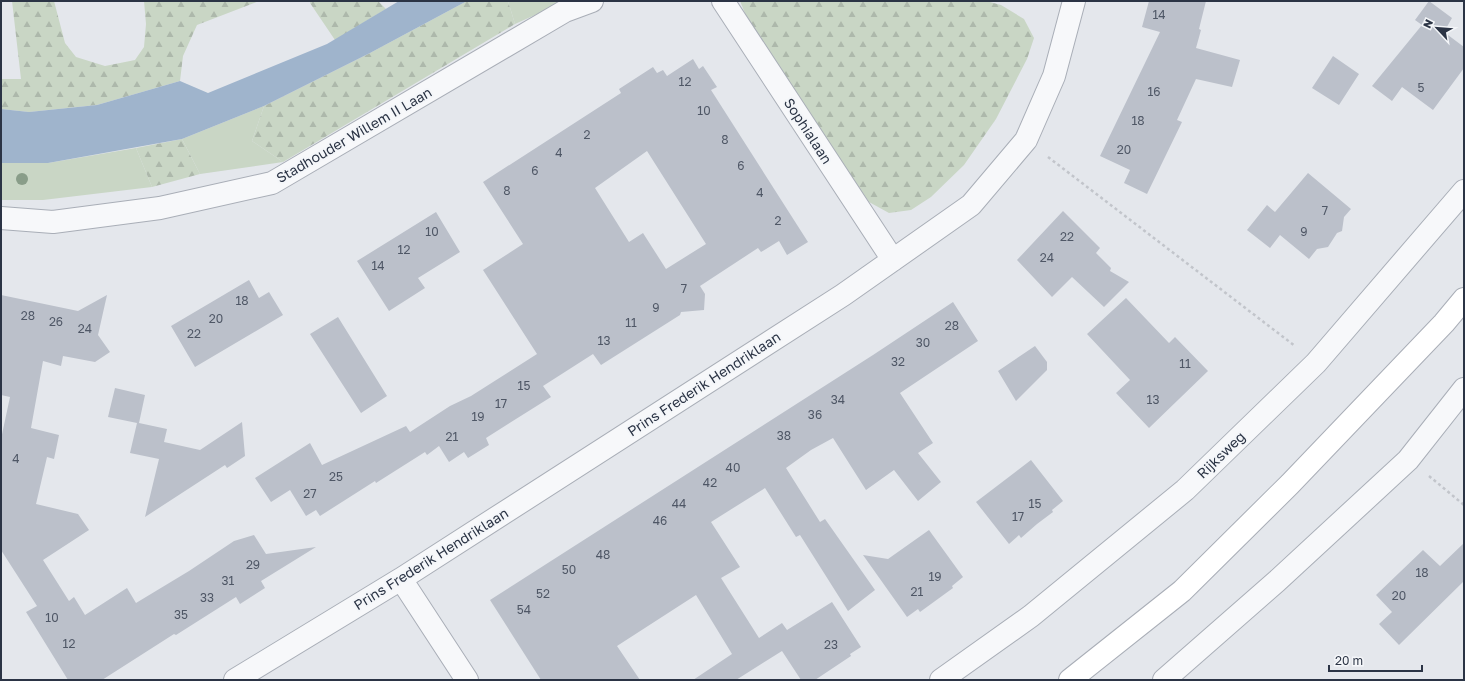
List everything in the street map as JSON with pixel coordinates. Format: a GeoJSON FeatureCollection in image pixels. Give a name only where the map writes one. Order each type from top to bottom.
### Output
{"type":"FeatureCollection","features":[{"type":"Feature","properties":{"kind":"main road"},"geometry":{"type":"LineString","coordinates":[[1070,680],[1182,590],[1290,484],[1444,323],[1464,299]]}},
{"type":"Feature","properties":{"kind":"street","name":"Stadhouder Willem II Laan"},"geometry":{"type":"LineString","coordinates":[[1,218],[53,222],[61,221],[160,208],[272,183],[565,11],[592,1]]}},
{"type":"Feature","properties":{"kind":"street","name":"Sophialaan"},"geometry":{"type":"LineString","coordinates":[[724,1],[893,260]]}},
{"type":"Feature","properties":{"kind":"street","name":"Prins Frederik Hendriklaan"},"geometry":{"type":"LineString","coordinates":[[235,680],[401,579],[843,295],[970,205],[1026,140],[1054,76],[1071,2]]}},
{"type":"Feature","properties":{"kind":"street","name":"Rijksweg"},"geometry":{"type":"LineString","coordinates":[[941,680],[1031,616],[1185,490],[1316,363],[1464,191]]}},
{"type":"Feature","properties":{"kind":"street"},"geometry":{"type":"LineString","coordinates":[[1164,680],[1277,581],[1408,460],[1464,389]]}},
{"type":"Feature","properties":{"kind":"street"},"geometry":{"type":"LineString","coordinates":[[401,579],[467,680]]}},
{"type":"Feature","properties":{"kind":"path"},"geometry":{"type":"LineString","coordinates":[[1026,140],[1316,363]]}},
{"type":"Feature","properties":{"kind":"path"},"geometry":{"type":"LineString","coordinates":[[1408,460],[1464,505]]}},
{"type":"Feature","properties":{"kind":"green space"},"geometry":{"type":"Polygon","coordinates":[[[12,1],[54,1],[65,43],[76,57],[105,66],[135,60],[144,47],[146,24],[144,1],[259,1],[197,25],[183,56],[180,81],[97,105],[29,112],[1,109],[1,79],[21,79],[12,1]]]}},
{"type":"Feature","properties":{"kind":"green space"},"geometry":{"type":"Polygon","coordinates":[[[311,1],[378,1],[386,9],[335,40],[310,3],[311,1]]]}},
{"type":"Feature","properties":{"kind":"green space"},"geometry":{"type":"Polygon","coordinates":[[[467,1],[508,1],[515,24],[283,162],[252,141],[264,106],[370,53],[467,1]]]}},
{"type":"Feature","properties":{"kind":"green space"},"geometry":{"type":"Polygon","coordinates":[[[508,1],[566,1],[515,24],[508,1]]]}},
{"type":"Feature","properties":{"kind":"green space"},"geometry":{"type":"Polygon","coordinates":[[[740,1],[986,1],[1001,5],[1024,19],[1034,38],[1027,59],[996,119],[964,165],[931,197],[911,210],[889,213],[869,202],[753,33],[740,1]]]}},
{"type":"Feature","properties":{"kind":"green space"},"geometry":{"type":"Polygon","coordinates":[[[264,106],[252,141],[283,162],[200,174],[182,139],[264,106]]]}},
{"type":"Feature","properties":{"kind":"green space"},"geometry":{"type":"Polygon","coordinates":[[[182,139],[200,174],[152,187],[136,148],[182,139]]]}},
{"type":"Feature","properties":{"kind":"green space"},"geometry":{"type":"Polygon","coordinates":[[[136,148],[152,187],[43,200],[1,200],[1,163],[48,163],[136,148]]]}},
{"type":"Feature","properties":{"kind":"water"},"geometry":{"type":"Polygon","coordinates":[[[399,1],[467,1],[370,53],[264,106],[182,139],[48,163],[1,163],[1,109],[29,112],[97,105],[180,81],[208,93],[327,44],[399,1]]]}},
{"type":"Feature","properties":{"kind":"building"},"geometry":{"type":"Polygon","coordinates":[[[1149,1],[1206,1],[1196,48],[1240,60],[1232,87],[1196,79],[1177,120],[1182,122],[1147,194],[1124,183],[1130,170],[1100,156],[1160,32],[1142,27],[1149,1]]]}},
{"type":"Feature","properties":{"kind":"building"},"geometry":{"type":"Polygon","coordinates":[[[1429,1],[1452,18],[1444,32],[1464,47],[1464,68],[1433,110],[1402,87],[1392,101],[1372,86],[1422,25],[1415,20],[1429,1]]]}},
{"type":"Feature","properties":{"kind":"building"},"geometry":{"type":"Polygon","coordinates":[[[1333,56],[1359,74],[1339,105],[1312,88],[1333,56]]]}},
{"type":"Feature","properties":{"kind":"building"},"geometry":{"type":"Polygon","coordinates":[[[693,59],[699,69],[703,66],[717,87],[711,90],[808,242],[787,255],[779,241],[761,252],[758,248],[700,286],[705,294],[704,310],[681,312],[680,315],[601,365],[593,354],[543,386],[551,397],[486,438],[489,445],[468,458],[464,452],[449,462],[439,446],[427,455],[425,452],[376,483],[375,481],[320,516],[316,510],[306,516],[290,490],[271,502],[255,478],[310,443],[322,465],[406,426],[410,432],[450,406],[471,396],[537,354],[483,270],[523,244],[483,182],[621,93],[619,89],[653,67],[657,73],[663,70],[667,76],[693,59]],[[647,151],[595,188],[629,242],[643,233],[666,269],[706,244],[647,151]]]}},
{"type":"Feature","properties":{"kind":"building"},"geometry":{"type":"Polygon","coordinates":[[[1308,173],[1351,209],[1344,217],[1342,231],[1337,233],[1328,247],[1317,249],[1309,259],[1280,235],[1270,248],[1247,230],[1267,205],[1275,212],[1308,173]]]}},
{"type":"Feature","properties":{"kind":"building"},"geometry":{"type":"Polygon","coordinates":[[[1063,211],[1100,248],[1096,253],[1111,268],[1110,271],[1129,282],[1104,307],[1072,277],[1052,297],[1017,260],[1063,211]]]}},
{"type":"Feature","properties":{"kind":"building"},"geometry":{"type":"Polygon","coordinates":[[[436,212],[460,252],[418,278],[425,288],[389,311],[357,261],[436,212]]]}},
{"type":"Feature","properties":{"kind":"building"},"geometry":{"type":"Polygon","coordinates":[[[249,280],[259,298],[269,292],[283,315],[195,367],[171,326],[249,280]]]}},
{"type":"Feature","properties":{"kind":"building"},"geometry":{"type":"Polygon","coordinates":[[[1,295],[78,311],[107,295],[98,335],[110,352],[95,362],[63,356],[61,366],[43,361],[31,428],[59,435],[54,459],[47,457],[36,504],[78,514],[89,530],[43,560],[69,601],[74,597],[85,615],[127,588],[136,603],[189,571],[234,541],[254,535],[266,554],[316,547],[261,581],[265,588],[240,604],[236,597],[102,680],[68,680],[26,612],[37,606],[1,550],[1,439],[10,397],[1,395],[1,295]]]}},
{"type":"Feature","properties":{"kind":"building"},"geometry":{"type":"Polygon","coordinates":[[[1126,298],[1169,343],[1175,337],[1208,371],[1149,428],[1116,393],[1130,380],[1087,334],[1126,298]]]}},
{"type":"Feature","properties":{"kind":"building"},"geometry":{"type":"Polygon","coordinates":[[[953,302],[978,341],[900,393],[933,443],[918,453],[941,482],[918,501],[894,470],[866,490],[833,438],[811,450],[786,468],[820,522],[825,519],[875,590],[848,611],[800,535],[796,537],[765,488],[711,522],[740,567],[721,578],[759,638],[782,623],[787,630],[832,602],[861,647],[850,654],[851,656],[815,680],[801,680],[782,651],[736,680],[693,680],[732,654],[696,595],[617,646],[640,680],[541,680],[490,600],[873,355],[953,302]]]}},
{"type":"Feature","properties":{"kind":"building"},"geometry":{"type":"Polygon","coordinates":[[[338,317],[387,396],[361,413],[310,334],[338,317]]]}},
{"type":"Feature","properties":{"kind":"building"},"geometry":{"type":"Polygon","coordinates":[[[1035,346],[1047,362],[1047,370],[1016,401],[998,371],[1035,346]]]}},
{"type":"Feature","properties":{"kind":"building"},"geometry":{"type":"Polygon","coordinates":[[[115,388],[145,395],[139,423],[167,429],[164,442],[200,450],[242,422],[245,456],[227,468],[225,465],[145,517],[159,459],[130,453],[137,423],[108,417],[115,388]]]}},
{"type":"Feature","properties":{"kind":"building"},"geometry":{"type":"Polygon","coordinates":[[[1031,460],[1063,501],[1052,510],[1053,512],[1021,538],[1019,535],[1009,544],[976,502],[1031,460]]]}},
{"type":"Feature","properties":{"kind":"building"},"geometry":{"type":"Polygon","coordinates":[[[929,530],[963,577],[952,586],[953,588],[920,612],[918,609],[907,617],[863,555],[888,559],[929,530]]]}},
{"type":"Feature","properties":{"kind":"building"},"geometry":{"type":"Polygon","coordinates":[[[1464,543],[1464,581],[1399,645],[1379,624],[1392,612],[1376,595],[1423,550],[1440,566],[1464,543]]]}}]}
